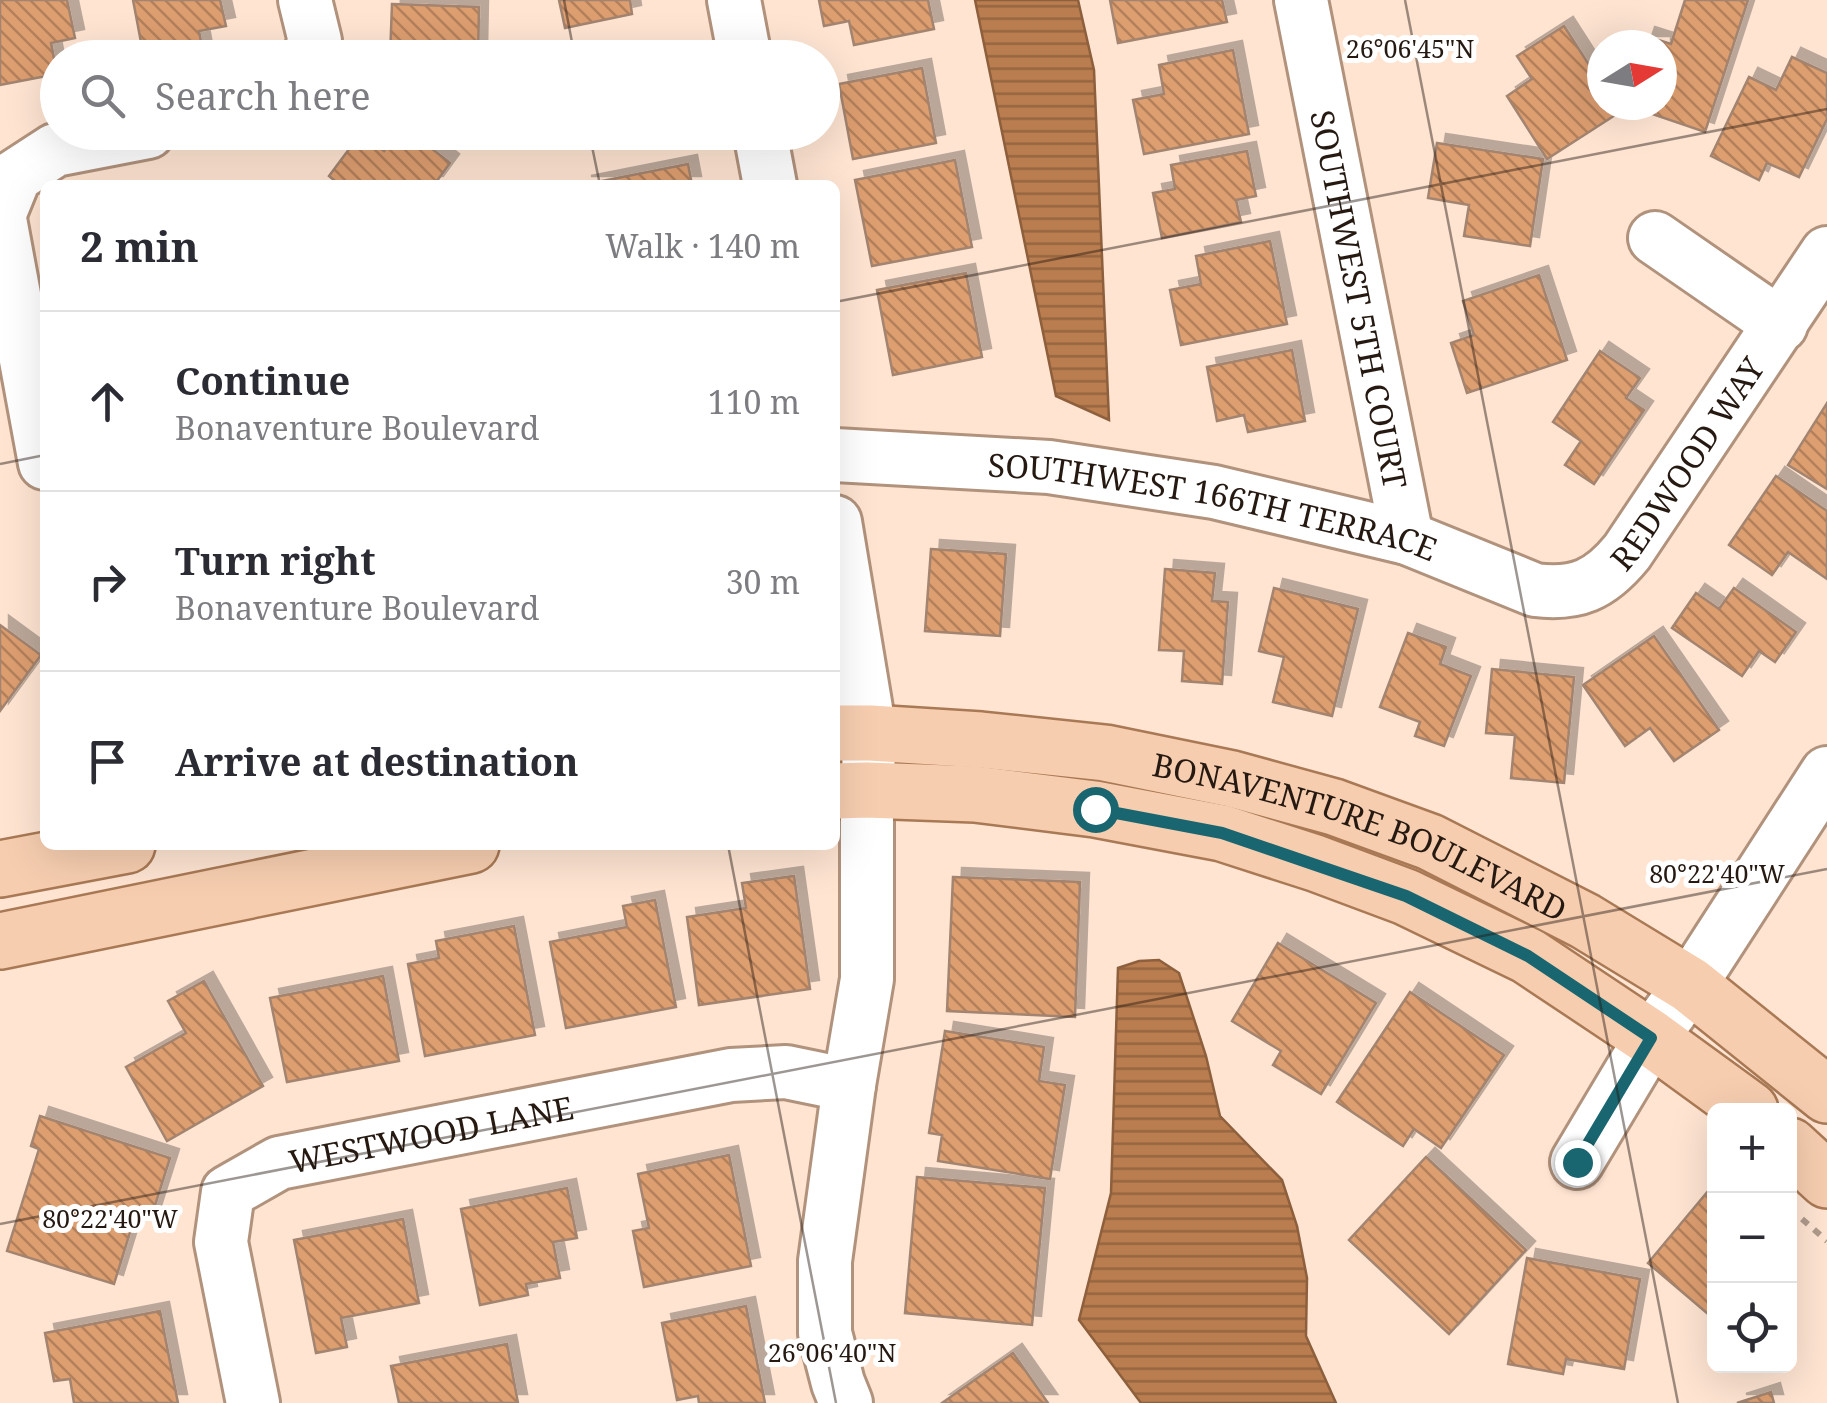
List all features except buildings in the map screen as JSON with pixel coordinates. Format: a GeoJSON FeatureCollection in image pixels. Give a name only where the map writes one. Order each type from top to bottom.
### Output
{"type":"FeatureCollection","features":[{"type":"Feature","properties":{"kind":"main road","name":"BONAVENTURE BOULEVARD"},"geometry":{"type":"LineString","coordinates":[[853,733],[981,740],[1105,753],[1232,779],[1334,807],[1430,842],[1585,922],[1690,985],[1827,1095]]}},
{"type":"Feature","properties":{"kind":"main road","name":"BONAVENTURE BOULEVARD"},"geometry":{"type":"LineString","coordinates":[[851,790],[975,794],[1095,809],[1222,833],[1406,896],[1528,956],[1740,1103]]}},
{"type":"Feature","properties":{"kind":"main road"},"geometry":{"type":"LineString","coordinates":[[0,869],[101,850]]}},
{"type":"Feature","properties":{"kind":"main road"},"geometry":{"type":"LineString","coordinates":[[0,941],[446,850]]}},
{"type":"Feature","properties":{"kind":"main road"},"geometry":{"type":"LineString","coordinates":[[1797,1152],[1827,1180]]}},
{"type":"Feature","properties":{"kind":"street"},"geometry":{"type":"LineString","coordinates":[[305,0],[314,40]]}},
{"type":"Feature","properties":{"kind":"street"},"geometry":{"type":"LineString","coordinates":[[734,0],[742,40]]}},
{"type":"Feature","properties":{"kind":"street","name":"SOUTHWEST 5TH COURT"},"geometry":{"type":"LineString","coordinates":[[1301,0],[1408,538]]}},
{"type":"Feature","properties":{"kind":"street"},"geometry":{"type":"LineString","coordinates":[[40,436],[0,216],[15,176],[55,150]]}},
{"type":"Feature","properties":{"kind":"street"},"geometry":{"type":"LineString","coordinates":[[763,150],[769,180]]}},
{"type":"Feature","properties":{"kind":"street","name":"REDWOOD WAY"},"geometry":{"type":"LineString","coordinates":[[1654,238],[1780,325]]}},
{"type":"Feature","properties":{"kind":"street","name":"REDWOOD WAY"},"geometry":{"type":"LineString","coordinates":[[1580,588],[1612,570],[1627,552],[1827,253]]}},
{"type":"Feature","properties":{"kind":"street","name":"SOUTHWEST 166TH TERRACE"},"geometry":{"type":"LineString","coordinates":[[840,456],[1050,467],[1214,492],[1408,538],[1534,590],[1580,588]]}},
{"type":"Feature","properties":{"kind":"street"},"geometry":{"type":"LineString","coordinates":[[840,581],[853,733],[851,790],[866,979],[825,1261],[825,1334],[846,1403]]}},
{"type":"Feature","properties":{"kind":"street"},"geometry":{"type":"LineString","coordinates":[[1577,1162],[1651,1038],[1690,985],[1827,773]]}},
{"type":"Feature","properties":{"kind":"street","name":"WESTWOOD LANE"},"geometry":{"type":"LineString","coordinates":[[253,1403],[221,1242],[228,1192],[279,1163],[731,1075],[786,1072],[849,1085]]}},
{"type":"Feature","properties":{"kind":"path"},"geometry":{"type":"LineString","coordinates":[[1797,1214],[1827,1241]]}},
{"type":"Feature","properties":{"kind":"shaded area"},"geometry":{"type":"Polygon","coordinates":[[[975,0],[1078,0],[1094,70],[1109,420],[1056,396],[975,0]]]}},
{"type":"Feature","properties":{"kind":"shaded area"},"geometry":{"type":"Polygon","coordinates":[[[1159,960],[1179,973],[1206,1056],[1220,1116],[1282,1180],[1297,1226],[1307,1278],[1306,1336],[1336,1403],[1141,1403],[1079,1320],[1111,1193],[1118,968],[1159,960]]]}},
{"type":"Feature","properties":{"kind":"route"},"geometry":{"type":"LineString","coordinates":[[1095,809],[1222,833],[1406,896],[1528,956],[1651,1038],[1577,1162]]}}]}
